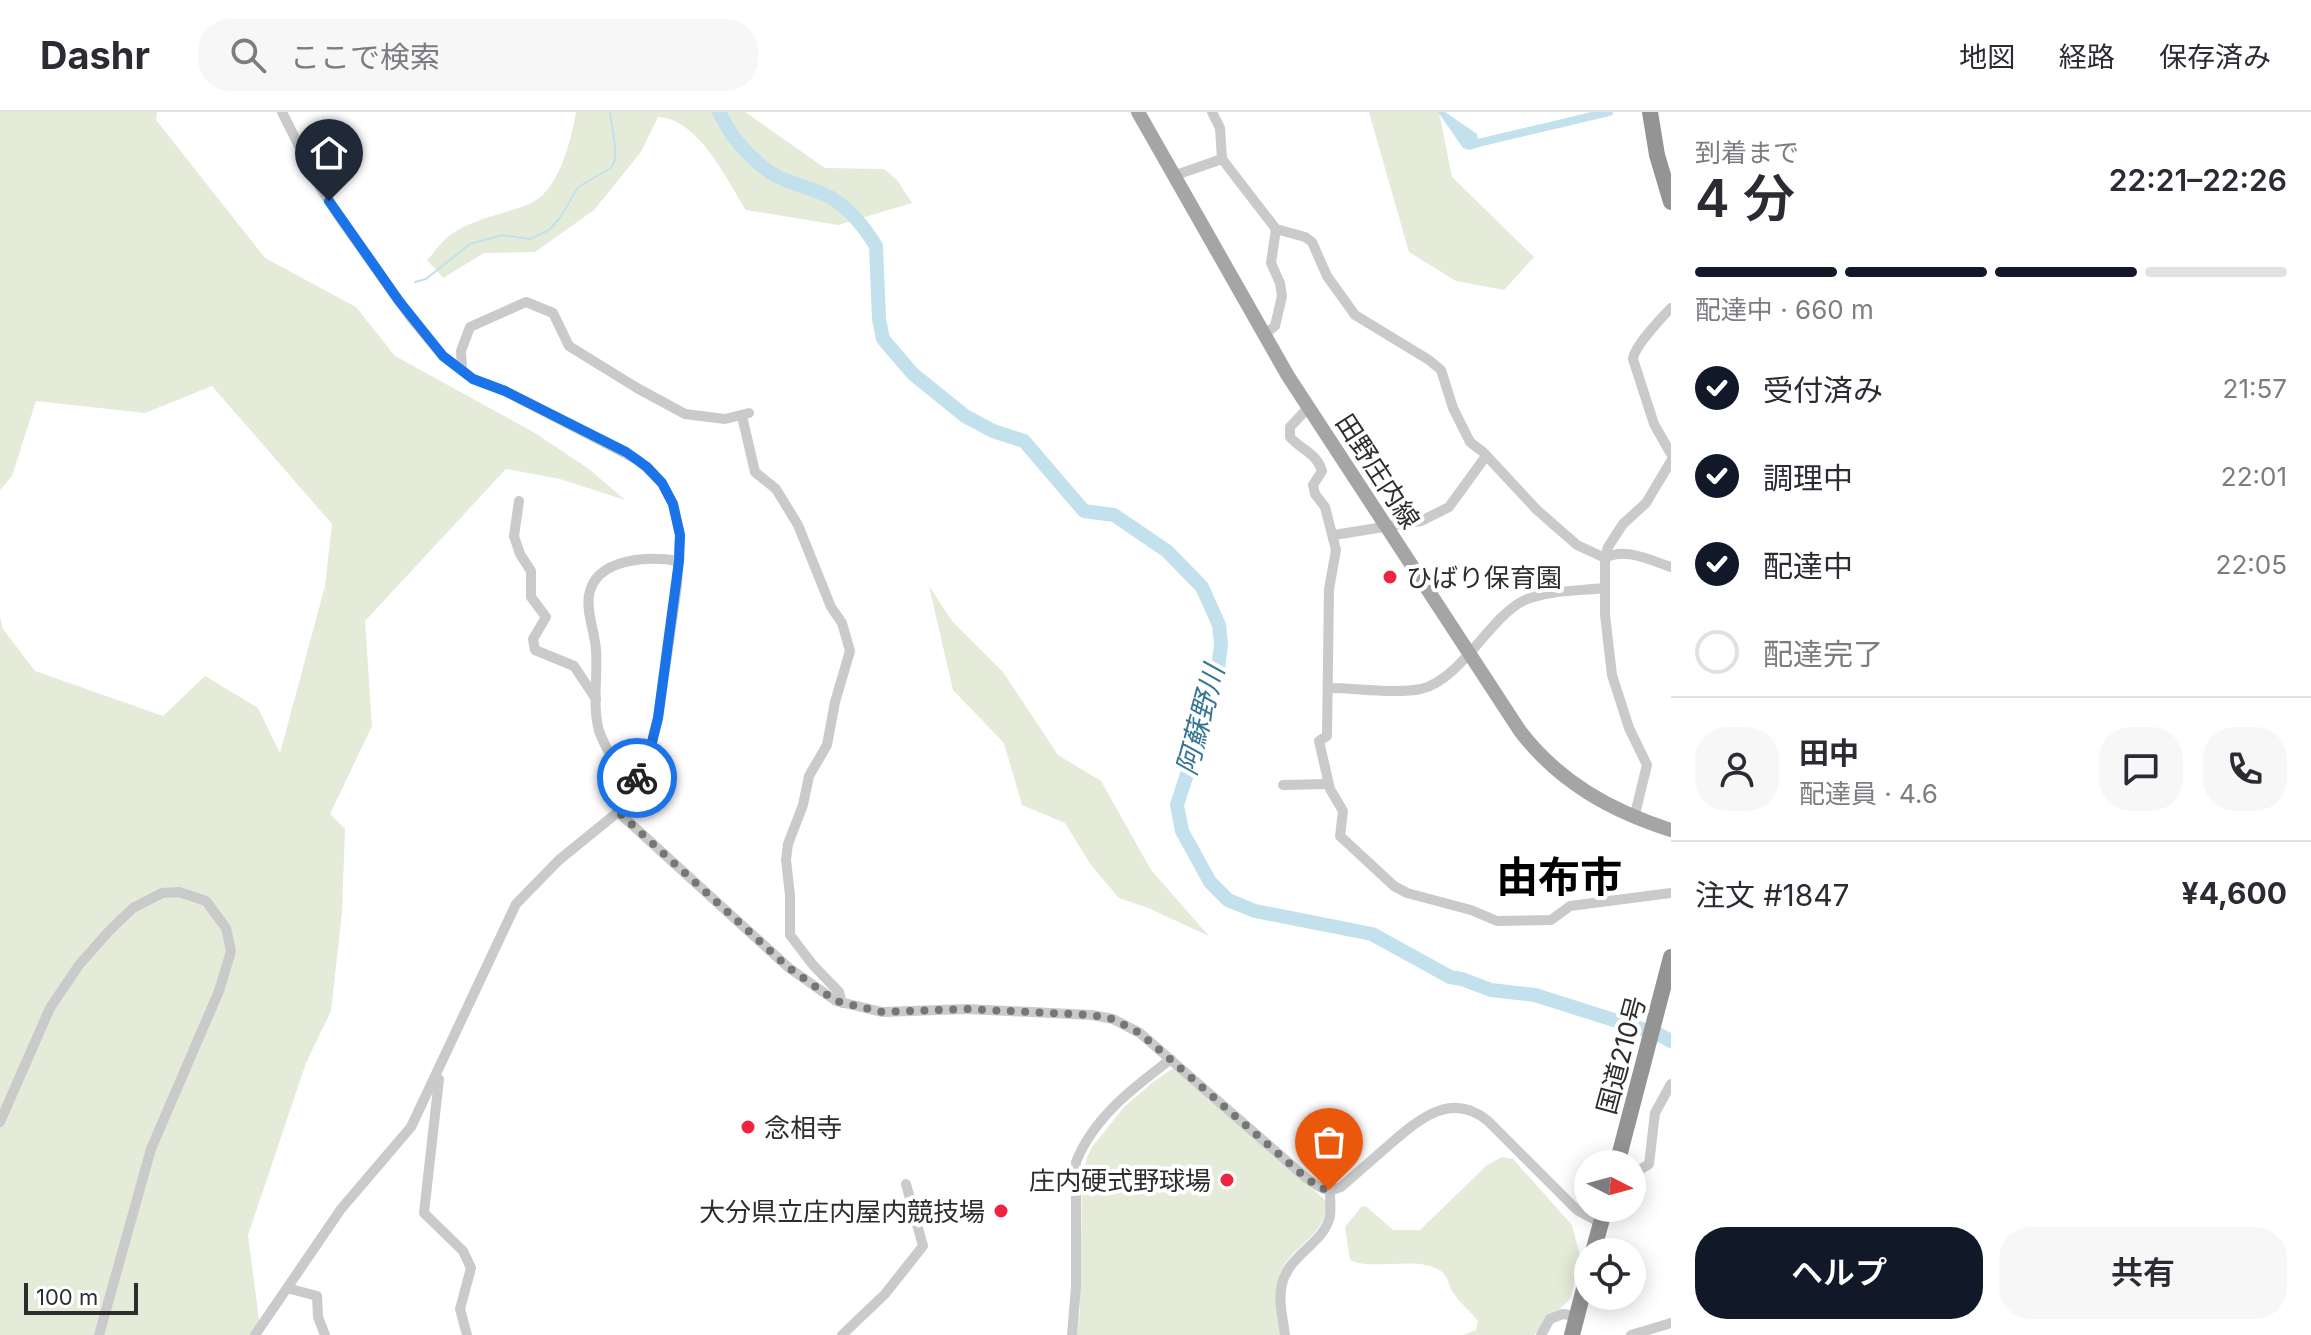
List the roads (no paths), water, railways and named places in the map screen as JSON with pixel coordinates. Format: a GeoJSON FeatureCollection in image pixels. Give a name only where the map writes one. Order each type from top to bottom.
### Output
{"type":"FeatureCollection","features":[{"type":"Feature","properties":{"kind":"highway"},"geometry":{"type":"LineString","coordinates":[[1650,113],[1657,155],[1671,202]]}},
{"type":"Feature","properties":{"kind":"highway","name":"国道210号"},"geometry":{"type":"LineString","coordinates":[[1621,1150],[1671,957]]}},
{"type":"Feature","properties":{"kind":"highway"},"geometry":{"type":"LineString","coordinates":[[1573,1334],[1579,1310]]}},
{"type":"Feature","properties":{"kind":"main road","name":"田野庄内線"},"geometry":{"type":"LineString","coordinates":[[1138,112],[1308,408],[1520,731],[1552,768],[1584,792],[1634,818],[1671,830]]}},
{"type":"Feature","properties":{"kind":"street"},"geometry":{"type":"LineString","coordinates":[[255,1335],[341,1209],[411,1127],[516,904],[559,860],[618,812],[632,791],[650,750],[658,718],[680,535],[673,504],[662,483],[647,467],[626,452],[505,391],[473,379],[443,356],[373,266],[318,184],[282,112]]}},
{"type":"Feature","properties":{"kind":"street"},"geometry":{"type":"LineString","coordinates":[[1212,112],[1220,128],[1222,159],[1276,229],[1312,242],[1327,276],[1355,315],[1441,370],[1461,427],[1470,442],[1537,510],[1577,545],[1605,558]]}},
{"type":"Feature","properties":{"kind":"street"},"geometry":{"type":"LineString","coordinates":[[1173,176],[1222,159]]}},
{"type":"Feature","properties":{"kind":"street"},"geometry":{"type":"LineString","coordinates":[[1264,335],[1275,326],[1282,296],[1271,263],[1276,229]]}},
{"type":"Feature","properties":{"kind":"street"},"geometry":{"type":"LineString","coordinates":[[462,370],[461,351],[470,327],[526,302],[553,313],[569,346],[685,414],[708,418],[745,414],[755,472],[776,489],[798,525],[831,607],[842,623],[850,651],[835,702],[827,745],[809,776],[786,860],[790,935],[839,992],[842,1003]]}},
{"type":"Feature","properties":{"kind":"street"},"geometry":{"type":"LineString","coordinates":[[1671,308],[1651,334],[1634,349],[1633,359],[1654,424],[1671,454]]}},
{"type":"Feature","properties":{"kind":"street"},"geometry":{"type":"LineString","coordinates":[[1308,408],[1290,427],[1290,437],[1320,463],[1322,471],[1313,485],[1315,494],[1325,507],[1334,535],[1336,563],[1329,589],[1327,736],[1319,741],[1328,784],[1343,811],[1340,836],[1394,886],[1407,893],[1471,910],[1497,921],[1551,920],[1570,906],[1671,893]]}},
{"type":"Feature","properties":{"kind":"street"},"geometry":{"type":"LineString","coordinates":[[1334,535],[1421,521],[1449,507],[1486,456]]}},
{"type":"Feature","properties":{"kind":"street"},"geometry":{"type":"LineString","coordinates":[[1634,818],[1647,765],[1625,716],[1612,675],[1605,615],[1605,558],[1608,547],[1623,524],[1646,503],[1671,461]]}},
{"type":"Feature","properties":{"kind":"street"},"geometry":{"type":"LineString","coordinates":[[519,501],[514,536],[520,554],[531,571],[531,597],[546,617],[533,639],[535,650],[574,666],[596,699]]}},
{"type":"Feature","properties":{"kind":"street"},"geometry":{"type":"LineString","coordinates":[[1605,558],[1616,552],[1671,567]]}},
{"type":"Feature","properties":{"kind":"street"},"geometry":{"type":"LineString","coordinates":[[632,791],[599,731],[596,648],[589,613],[589,594],[597,577],[625,562],[646,559],[679,561]]}},
{"type":"Feature","properties":{"kind":"street"},"geometry":{"type":"LineString","coordinates":[[1328,688],[1421,689],[1438,682],[1523,601],[1552,593],[1604,588]]}},
{"type":"Feature","properties":{"kind":"street"},"geometry":{"type":"LineString","coordinates":[[1283,785],[1328,784]]}},
{"type":"Feature","properties":{"kind":"street"},"geometry":{"type":"LineString","coordinates":[[618,812],[789,968],[836,1001],[882,1012],[967,1009],[1092,1015],[1113,1019],[1140,1033],[1305,1177],[1320,1188],[1330,1190],[1341,1187],[1427,1114],[1446,1109],[1468,1110],[1485,1118],[1574,1207]]}},
{"type":"Feature","properties":{"kind":"street"},"geometry":{"type":"LineString","coordinates":[[0,1122],[50,1008],[79,965],[109,931],[133,908],[162,893],[179,892],[206,901],[226,928],[231,951],[219,991],[151,1149],[99,1335]]}},
{"type":"Feature","properties":{"kind":"street"},"geometry":{"type":"LineString","coordinates":[[1072,1335],[1076,1287],[1075,1171],[1078,1157],[1115,1104],[1171,1059]]}},
{"type":"Feature","properties":{"kind":"street"},"geometry":{"type":"LineString","coordinates":[[439,1071],[424,1213],[463,1251],[471,1268],[460,1309],[467,1335]]}},
{"type":"Feature","properties":{"kind":"street"},"geometry":{"type":"LineString","coordinates":[[1646,1166],[1649,1164],[1655,1113],[1671,1084]]}},
{"type":"Feature","properties":{"kind":"street"},"geometry":{"type":"LineString","coordinates":[[842,1335],[885,1294],[923,1246],[906,1184]]}},
{"type":"Feature","properties":{"kind":"street"},"geometry":{"type":"LineString","coordinates":[[1285,1335],[1282,1283],[1292,1262],[1326,1227],[1330,1216],[1330,1190]]}},
{"type":"Feature","properties":{"kind":"street"},"geometry":{"type":"LineString","coordinates":[[287,1288],[317,1296],[318,1317],[325,1335]]}},
{"type":"Feature","properties":{"kind":"street"},"geometry":{"type":"LineString","coordinates":[[1541,1335],[1550,1319],[1563,1314],[1577,1316]]}},
{"type":"Feature","properties":{"kind":"street"},"geometry":{"type":"LineString","coordinates":[[1631,1335],[1671,1323]]}},
{"type":"Feature","properties":{"kind":"water"},"geometry":{"type":"Polygon","coordinates":[[[1438,112],[1445,112],[1477,134],[1479,147],[1470,150],[1463,148],[1438,112]]]}},
{"type":"Feature","properties":{"kind":"waterway"},"geometry":{"type":"LineString","coordinates":[[415,282],[426,279],[470,244],[502,235],[530,239],[549,230],[560,218],[578,187],[611,168],[615,160],[615,146],[610,112]]}},
{"type":"Feature","properties":{"kind":"waterway","name":"阿蘇野川"},"geometry":{"type":"LineString","coordinates":[[719,112],[741,146],[762,167],[831,198],[865,230],[876,246],[879,319],[883,339],[913,374],[965,416],[993,431],[1024,441],[1084,511],[1114,515],[1167,551],[1202,587],[1219,625],[1221,644],[1208,709],[1177,805],[1182,831],[1210,882],[1228,900],[1255,911],[1372,934],[1450,977],[1491,990],[1535,995],[1658,1034],[1671,1041]]}},
{"type":"Feature","properties":{"kind":"waterway"},"geometry":{"type":"LineString","coordinates":[[1478,143],[1609,112]]}},
{"type":"Feature","properties":{"kind":"place","name":"ひばり保育園"},"geometry":{"type":"Point","coordinates":[1390,577]}},
{"type":"Feature","properties":{"kind":"place","name":"念相寺"},"geometry":{"type":"Point","coordinates":[748,1127]}},
{"type":"Feature","properties":{"kind":"place","name":"庄内硬式野球場"},"geometry":{"type":"Point","coordinates":[1227,1180]}},
{"type":"Feature","properties":{"kind":"place","name":"大分県立庄内屋内競技場"},"geometry":{"type":"Point","coordinates":[1001,1211]}},
{"type":"Feature","properties":{"kind":"district","name":"由布市"},"geometry":{"type":"Point","coordinates":[1559,876]}}]}
